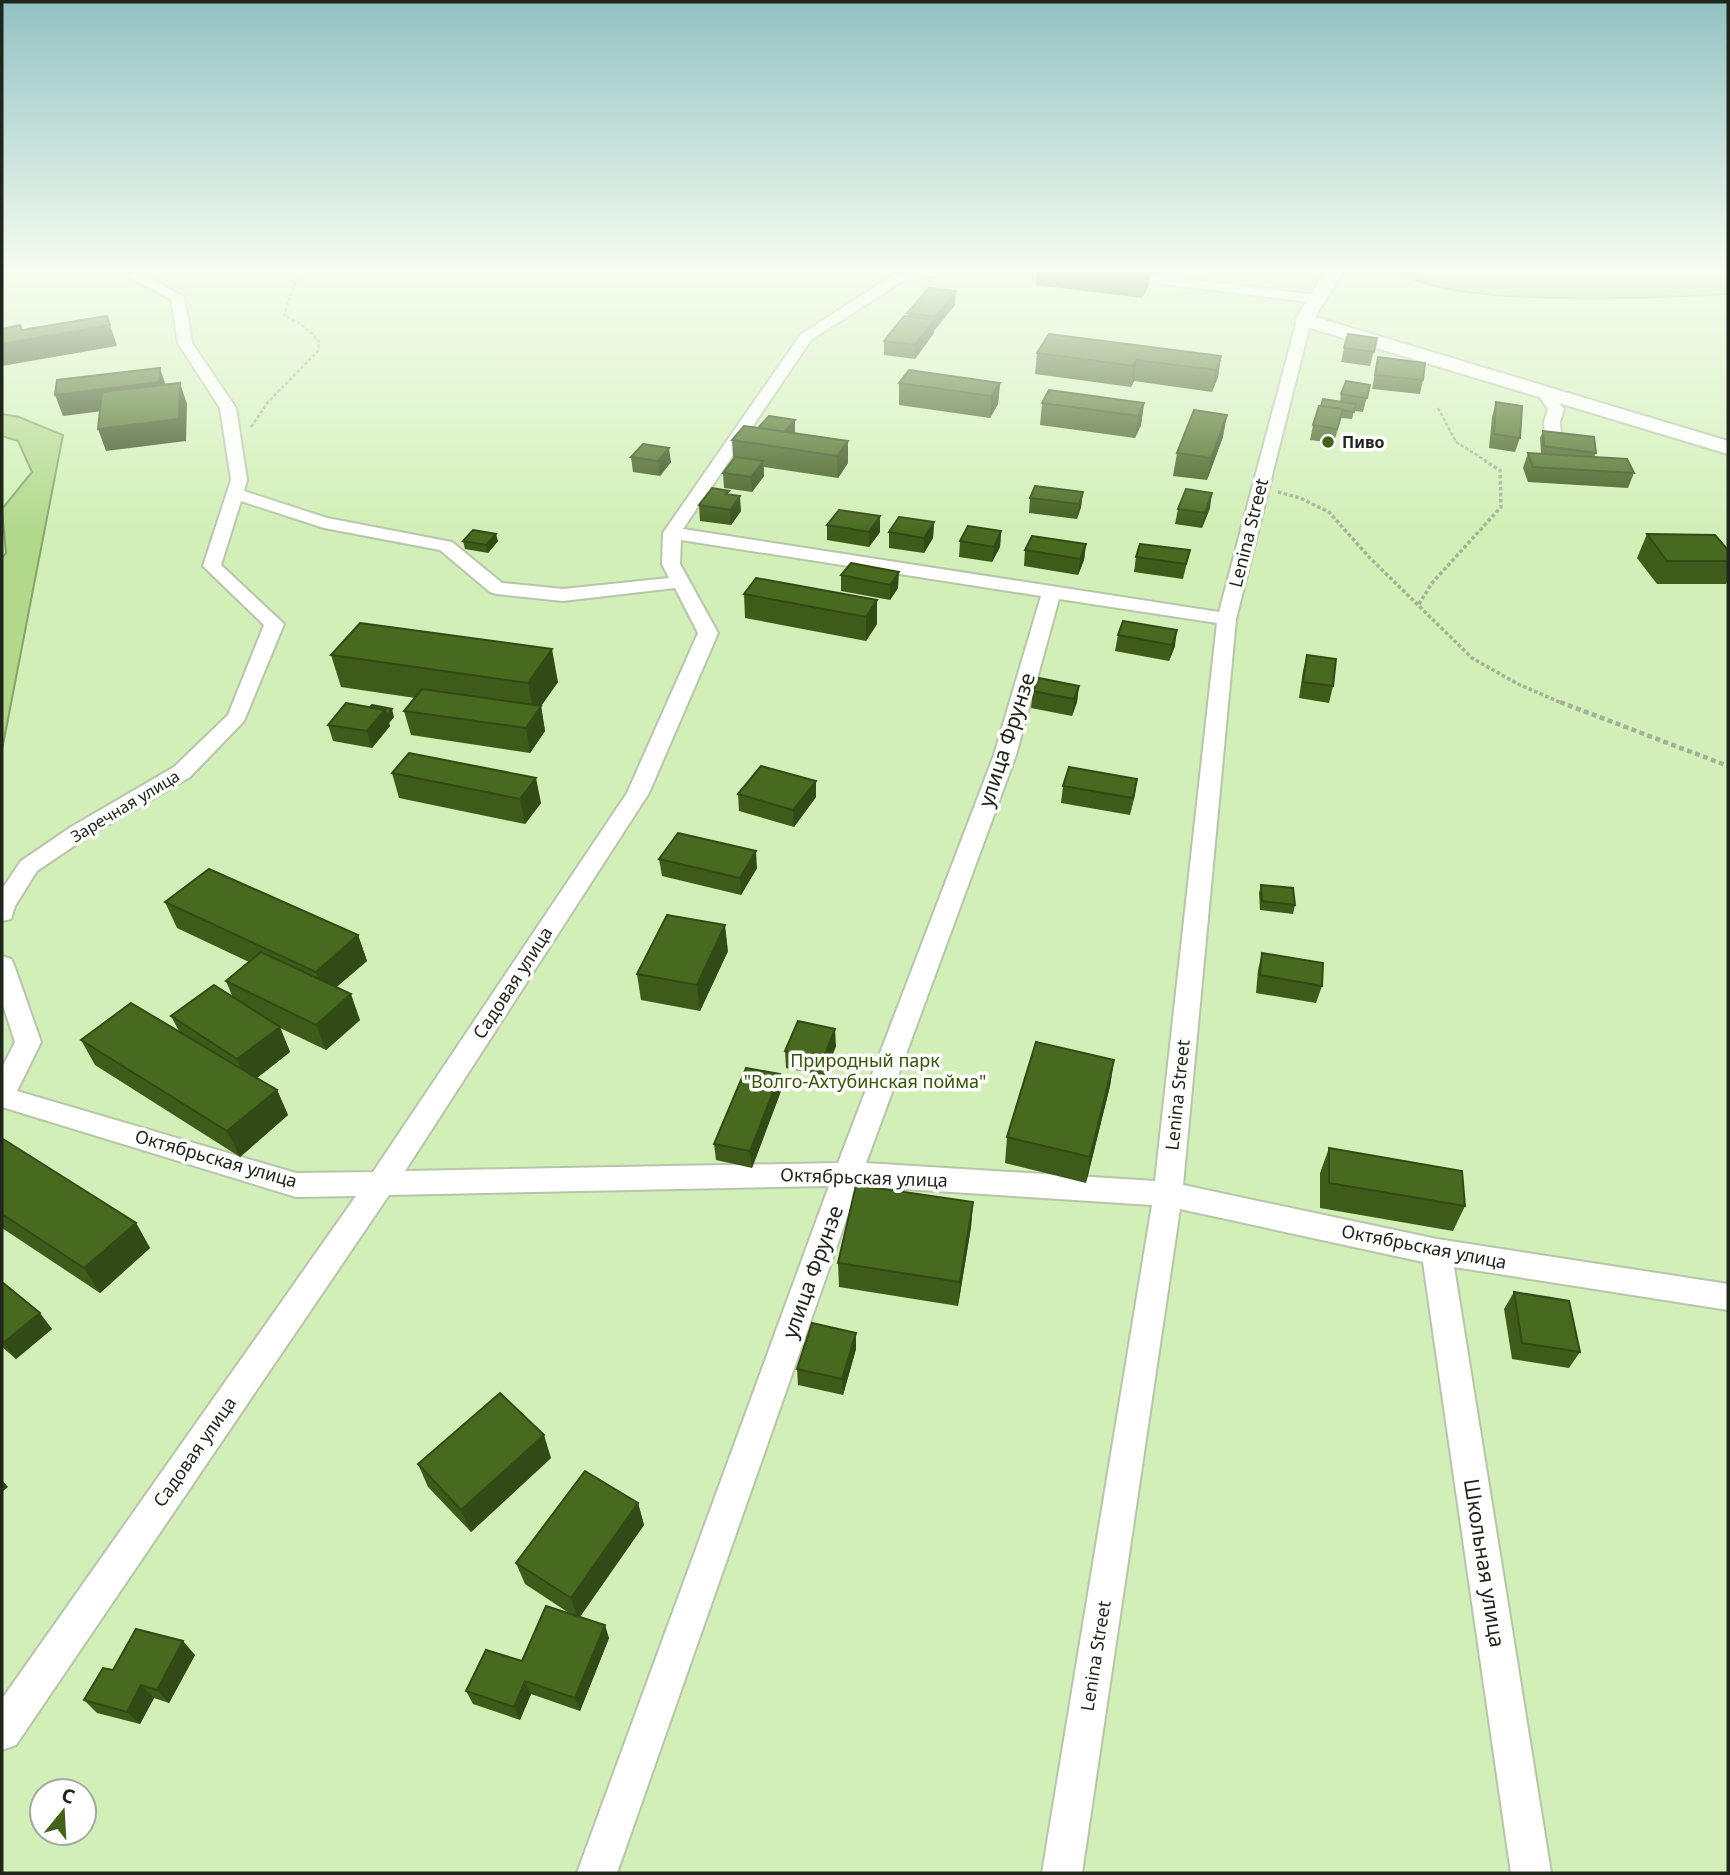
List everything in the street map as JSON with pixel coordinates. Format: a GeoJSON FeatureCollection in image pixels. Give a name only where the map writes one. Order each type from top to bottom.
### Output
{"type":"FeatureCollection","features":[{"type":"Feature","properties":{"kind":"street","name":"Заречная улица"},"geometry":{"type":"LineString","coordinates":[[2,913],[3,906],[29,866],[79,832],[182,772],[237,717],[274,624],[212,566],[239,480],[228,408],[195,358]]}},
{"type":"Feature","properties":{"kind":"street"},"geometry":{"type":"LineString","coordinates":[[792,358],[672,533],[1227,619]]}},
{"type":"Feature","properties":{"kind":"street","name":"Lenina Street"},"geometry":{"type":"LineString","coordinates":[[1062,1873],[1168,1194],[1227,619],[1297,358]]}},
{"type":"Feature","properties":{"kind":"street"},"geometry":{"type":"LineString","coordinates":[[1446,358],[1545,393],[1728,448]]}},
{"type":"Feature","properties":{"kind":"street"},"geometry":{"type":"LineString","coordinates":[[1545,393],[1556,409],[1552,422],[1553,436]]}},
{"type":"Feature","properties":{"kind":"street"},"geometry":{"type":"LineString","coordinates":[[234,494],[324,523],[446,546],[497,588],[563,595],[681,582]]}},
{"type":"Feature","properties":{"kind":"street","name":"Садовая улица"},"geometry":{"type":"LineString","coordinates":[[2,1731],[382,1182],[638,793],[708,632],[671,564],[672,533]]}},
{"type":"Feature","properties":{"kind":"street","name":"улица Фрунзе"},"geometry":{"type":"LineString","coordinates":[[597,1873],[848,1174],[1005,755],[1052,591]]}},
{"type":"Feature","properties":{"kind":"street"},"geometry":{"type":"LineString","coordinates":[[2,965],[27,1042],[2,1095]]}},
{"type":"Feature","properties":{"kind":"street","name":"Октябрьская улица"},"geometry":{"type":"LineString","coordinates":[[2,1095],[296,1185],[848,1174],[1168,1194],[1437,1252],[1728,1297]]}},
{"type":"Feature","properties":{"kind":"street","name":"Школьная улица"},"geometry":{"type":"LineString","coordinates":[[1437,1252],[1531,1873]]}},
{"type":"Feature","properties":{"kind":"path"},"geometry":{"type":"LineString","coordinates":[[234,451],[268,402],[312,358]]}},
{"type":"Feature","properties":{"kind":"path"},"geometry":{"type":"LineString","coordinates":[[1419,604],[1432,583],[1501,507],[1500,470],[1456,442],[1438,408]]}},
{"type":"Feature","properties":{"kind":"path"},"geometry":{"type":"LineString","coordinates":[[1261,488],[1300,498],[1329,512],[1370,557],[1472,657],[1518,684],[1589,715],[1728,766]]}},
{"type":"Feature","properties":{"kind":"green space","name":"Природный парк \"Волго-Ахтубинская пойма\""},"geometry":{"type":"Polygon","coordinates":[[[2,358],[1728,358],[1728,1873],[2,1873],[2,358]]]}},
{"type":"Feature","properties":{"kind":"shaded area"},"geometry":{"type":"Polygon","coordinates":[[[2,414],[19,417],[63,435],[2,750],[2,558],[6,553],[2,509],[32,472],[18,441],[2,436],[2,414]]]}},
{"type":"Feature","properties":{"kind":"building"},"geometry":{"type":"Polygon","coordinates":[[[1070,358],[1220,358],[1216,370],[1136,360],[1133,366],[1070,358]]]}},
{"type":"Feature","properties":{"kind":"building"},"geometry":{"type":"Polygon","coordinates":[[[1378,358],[1425,363],[1423,380],[1375,375],[1378,358]]]}},
{"type":"Feature","properties":{"kind":"building"},"geometry":{"type":"Polygon","coordinates":[[[160,368],[159,382],[55,395],[57,380],[160,368]]]}},
{"type":"Feature","properties":{"kind":"building"},"geometry":{"type":"Polygon","coordinates":[[[909,370],[1000,383],[991,396],[899,383],[909,370]]]}},
{"type":"Feature","properties":{"kind":"building"},"geometry":{"type":"Polygon","coordinates":[[[1346,381],[1370,385],[1367,398],[1341,394],[1346,381]]]}},
{"type":"Feature","properties":{"kind":"building"},"geometry":{"type":"Polygon","coordinates":[[[180,383],[179,419],[98,429],[102,392],[180,383]]]}},
{"type":"Feature","properties":{"kind":"building"},"geometry":{"type":"Polygon","coordinates":[[[1049,390],[1144,403],[1138,416],[1042,403],[1049,390]]]}},
{"type":"Feature","properties":{"kind":"building"},"geometry":{"type":"Polygon","coordinates":[[[1323,399],[1356,404],[1354,412],[1321,406],[1323,399]]]}},
{"type":"Feature","properties":{"kind":"building"},"geometry":{"type":"Polygon","coordinates":[[[1496,402],[1522,406],[1520,438],[1494,434],[1496,402]]]}},
{"type":"Feature","properties":{"kind":"building"},"geometry":{"type":"Polygon","coordinates":[[[1319,406],[1343,409],[1337,429],[1313,425],[1319,406]]]}},
{"type":"Feature","properties":{"kind":"building"},"geometry":{"type":"Polygon","coordinates":[[[1194,410],[1227,415],[1211,458],[1177,453],[1194,410]]]}},
{"type":"Feature","properties":{"kind":"building"},"geometry":{"type":"Polygon","coordinates":[[[769,416],[795,420],[784,432],[758,428],[769,416]]]}},
{"type":"Feature","properties":{"kind":"building"},"geometry":{"type":"Polygon","coordinates":[[[744,426],[848,441],[837,456],[732,440],[744,426]]]}},
{"type":"Feature","properties":{"kind":"building"},"geometry":{"type":"Polygon","coordinates":[[[1543,431],[1594,437],[1596,453],[1544,446],[1543,431]]]}},
{"type":"Feature","properties":{"kind":"building"},"geometry":{"type":"Polygon","coordinates":[[[643,444],[669,448],[658,461],[631,457],[643,444]]]}},
{"type":"Feature","properties":{"kind":"building"},"geometry":{"type":"Polygon","coordinates":[[[1528,453],[1627,459],[1634,473],[1533,467],[1528,453]]]}},
{"type":"Feature","properties":{"kind":"building"},"geometry":{"type":"Polygon","coordinates":[[[735,457],[763,461],[751,477],[723,473],[735,457]]]}},
{"type":"Feature","properties":{"kind":"building"},"geometry":{"type":"Polygon","coordinates":[[[1035,486],[1083,492],[1079,504],[1030,498],[1035,486]]]}},
{"type":"Feature","properties":{"kind":"building"},"geometry":{"type":"Polygon","coordinates":[[[712,488],[740,496],[730,510],[699,505],[712,488]]]}},
{"type":"Feature","properties":{"kind":"building"},"geometry":{"type":"Polygon","coordinates":[[[1186,489],[1212,493],[1205,513],[1178,509],[1186,489]]]}},
{"type":"Feature","properties":{"kind":"building"},"geometry":{"type":"Polygon","coordinates":[[[839,510],[880,516],[869,532],[827,525],[839,510]]]}},
{"type":"Feature","properties":{"kind":"building"},"geometry":{"type":"Polygon","coordinates":[[[899,517],[934,522],[924,538],[889,532],[899,517]]]}},
{"type":"Feature","properties":{"kind":"building"},"geometry":{"type":"Polygon","coordinates":[[[968,526],[1001,531],[994,547],[960,541],[968,526]]]}},
{"type":"Feature","properties":{"kind":"building"},"geometry":{"type":"Polygon","coordinates":[[[473,530],[496,534],[486,545],[463,541],[473,530]]]}},
{"type":"Feature","properties":{"kind":"building"},"geometry":{"type":"Polygon","coordinates":[[[1647,534],[1715,535],[1728,550],[1728,561],[1667,561],[1647,534]]]}},
{"type":"Feature","properties":{"kind":"building"},"geometry":{"type":"Polygon","coordinates":[[[1032,536],[1086,544],[1080,559],[1025,550],[1032,536]]]}},
{"type":"Feature","properties":{"kind":"building"},"geometry":{"type":"Polygon","coordinates":[[[1140,544],[1190,550],[1186,564],[1136,557],[1140,544]]]}},
{"type":"Feature","properties":{"kind":"building"},"geometry":{"type":"Polygon","coordinates":[[[851,563],[899,572],[890,585],[841,575],[851,563]]]}},
{"type":"Feature","properties":{"kind":"building"},"geometry":{"type":"Polygon","coordinates":[[[756,578],[877,600],[866,617],[744,594],[756,578]]]}},
{"type":"Feature","properties":{"kind":"building"},"geometry":{"type":"Polygon","coordinates":[[[1123,621],[1177,630],[1172,645],[1118,635],[1123,621]]]}},
{"type":"Feature","properties":{"kind":"building"},"geometry":{"type":"Polygon","coordinates":[[[360,623],[552,649],[528,683],[331,655],[360,623]]]}},
{"type":"Feature","properties":{"kind":"building"},"geometry":{"type":"Polygon","coordinates":[[[1307,655],[1336,659],[1333,686],[1303,682],[1307,655]]]}},
{"type":"Feature","properties":{"kind":"building"},"geometry":{"type":"Polygon","coordinates":[[[1039,678],[1079,686],[1074,699],[1033,691],[1039,678]]]}},
{"type":"Feature","properties":{"kind":"building"},"geometry":{"type":"Polygon","coordinates":[[[422,689],[541,706],[526,728],[404,711],[422,689]]]}},
{"type":"Feature","properties":{"kind":"building"},"geometry":{"type":"Polygon","coordinates":[[[346,703],[385,710],[367,731],[328,725],[346,703]]]}},
{"type":"Feature","properties":{"kind":"building"},"geometry":{"type":"Polygon","coordinates":[[[372,705],[392,709],[387,715],[385,710],[370,707],[372,705]]]}},
{"type":"Feature","properties":{"kind":"building"},"geometry":{"type":"Polygon","coordinates":[[[409,753],[536,778],[520,799],[392,773],[409,753]]]}},
{"type":"Feature","properties":{"kind":"building"},"geometry":{"type":"Polygon","coordinates":[[[761,766],[816,781],[793,810],[738,794],[761,766]]]}},
{"type":"Feature","properties":{"kind":"building"},"geometry":{"type":"Polygon","coordinates":[[[1069,767],[1137,779],[1133,798],[1063,786],[1069,767]]]}},
{"type":"Feature","properties":{"kind":"building"},"geometry":{"type":"Polygon","coordinates":[[[678,833],[756,851],[740,878],[659,859],[678,833]]]}},
{"type":"Feature","properties":{"kind":"building"},"geometry":{"type":"Polygon","coordinates":[[[209,869],[358,935],[316,972],[165,902],[209,869]]]}},
{"type":"Feature","properties":{"kind":"building"},"geometry":{"type":"Polygon","coordinates":[[[1261,885],[1293,888],[1295,905],[1262,901],[1261,885]]]}},
{"type":"Feature","properties":{"kind":"building"},"geometry":{"type":"Polygon","coordinates":[[[667,915],[725,925],[697,985],[637,974],[667,915]]]}},
{"type":"Feature","properties":{"kind":"building"},"geometry":{"type":"Polygon","coordinates":[[[261,952],[351,994],[316,1025],[226,981],[261,952]]]}},
{"type":"Feature","properties":{"kind":"building"},"geometry":{"type":"Polygon","coordinates":[[[1262,953],[1323,963],[1322,986],[1260,975],[1262,953]]]}},
{"type":"Feature","properties":{"kind":"building"},"geometry":{"type":"Polygon","coordinates":[[[214,985],[280,1027],[237,1059],[171,1016],[214,985]]]}},
{"type":"Feature","properties":{"kind":"building"},"geometry":{"type":"Polygon","coordinates":[[[131,1003],[277,1090],[227,1131],[81,1040],[131,1003]]]}},
{"type":"Feature","properties":{"kind":"building"},"geometry":{"type":"Polygon","coordinates":[[[798,1021],[835,1029],[823,1059],[785,1051],[798,1021]]]}},
{"type":"Feature","properties":{"kind":"building"},"geometry":{"type":"Polygon","coordinates":[[[1036,1042],[1114,1060],[1090,1157],[1007,1137],[1036,1042]]]}},
{"type":"Feature","properties":{"kind":"building"},"geometry":{"type":"Polygon","coordinates":[[[746,1068],[780,1074],[750,1151],[714,1144],[746,1068]]]}},
{"type":"Feature","properties":{"kind":"building"},"geometry":{"type":"Polygon","coordinates":[[[3,1139],[136,1223],[84,1268],[2,1214],[3,1139]]]}},
{"type":"Feature","properties":{"kind":"building"},"geometry":{"type":"Polygon","coordinates":[[[1329,1148],[1462,1171],[1465,1206],[1329,1183],[1329,1148]]]}},
{"type":"Feature","properties":{"kind":"building"},"geometry":{"type":"Polygon","coordinates":[[[856,1185],[973,1202],[960,1282],[838,1263],[856,1185]]]}},
{"type":"Feature","properties":{"kind":"building"},"geometry":{"type":"Polygon","coordinates":[[[2,1282],[40,1313],[3,1343],[2,1342],[2,1282]]]}},
{"type":"Feature","properties":{"kind":"building"},"geometry":{"type":"Polygon","coordinates":[[[1514,1292],[1569,1301],[1580,1352],[1522,1343],[1514,1292]]]}},
{"type":"Feature","properties":{"kind":"building"},"geometry":{"type":"Polygon","coordinates":[[[812,1323],[856,1333],[842,1379],[797,1369],[812,1323]]]}},
{"type":"Feature","properties":{"kind":"building"},"geometry":{"type":"Polygon","coordinates":[[[500,1393],[544,1435],[461,1510],[418,1464],[500,1393]]]}},
{"type":"Feature","properties":{"kind":"building"},"geometry":{"type":"Polygon","coordinates":[[[585,1471],[638,1503],[571,1598],[516,1563],[585,1471]]]}},
{"type":"Feature","properties":{"kind":"building"},"geometry":{"type":"Polygon","coordinates":[[[546,1606],[605,1625],[575,1698],[525,1681],[514,1707],[466,1691],[486,1650],[522,1661],[546,1606]]]}},
{"type":"Feature","properties":{"kind":"building"},"geometry":{"type":"Polygon","coordinates":[[[136,1629],[183,1641],[157,1690],[141,1685],[127,1712],[84,1700],[103,1668],[113,1670],[136,1629]]]}},
{"type":"Feature","properties":{"kind":"place","name":"Пиво"},"geometry":{"type":"Point","coordinates":[1328,442]}}]}
